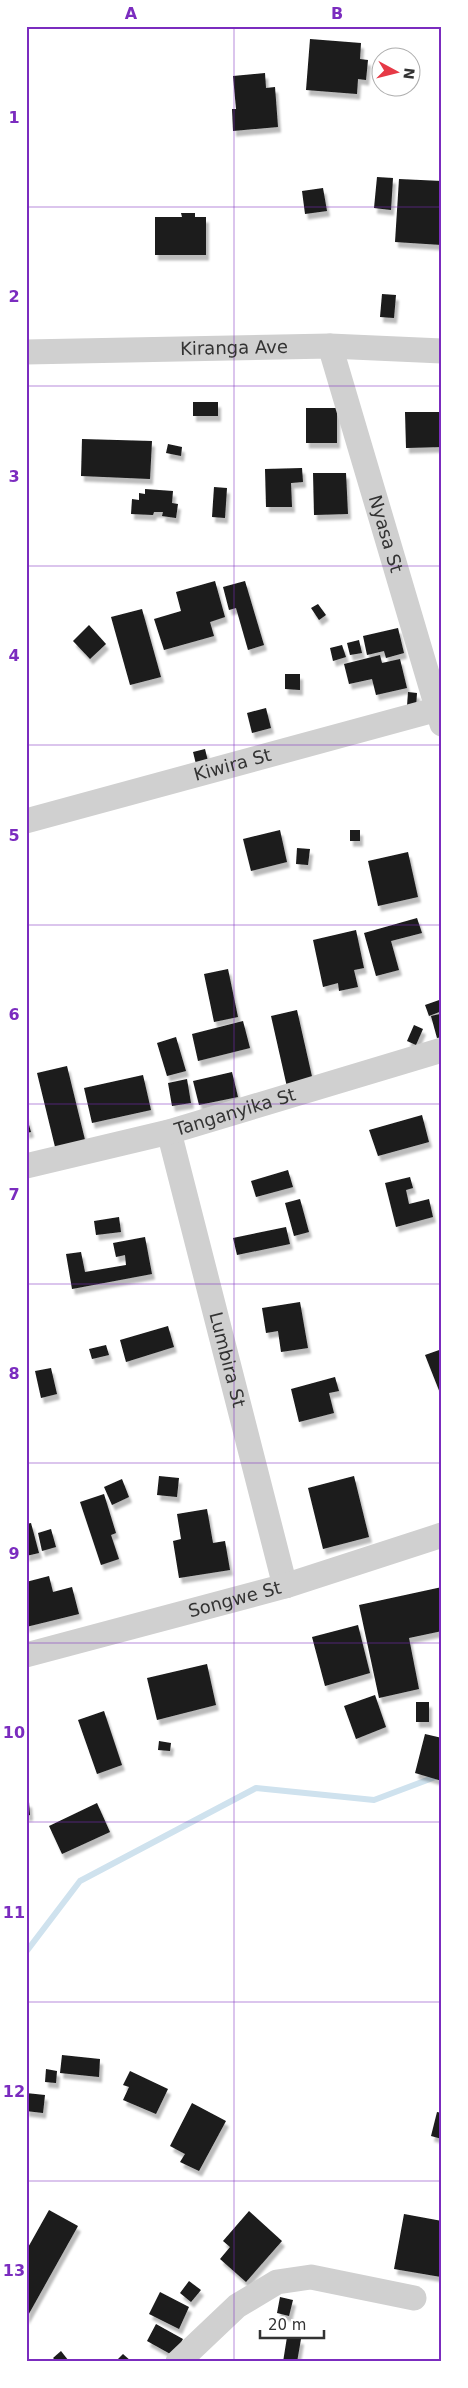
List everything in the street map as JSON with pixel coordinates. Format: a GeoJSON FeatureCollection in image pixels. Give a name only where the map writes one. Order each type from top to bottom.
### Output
{"type":"FeatureCollection","features":[{"type":"Feature","properties":{"kind":"street","name":"Kiranga Ave"},"geometry":{"type":"LineString","coordinates":[[26,352],[330,346],[442,351]]}},
{"type":"Feature","properties":{"kind":"street","name":"Nyasa St"},"geometry":{"type":"LineString","coordinates":[[330,346],[440,716]]}},
{"type":"Feature","properties":{"kind":"street","name":"Kiwira St"},"geometry":{"type":"LineString","coordinates":[[26,821],[440,716]]}},
{"type":"Feature","properties":{"kind":"street","name":"Tanganyika St"},"geometry":{"type":"LineString","coordinates":[[26,1166],[169,1132],[442,1050]]}},
{"type":"Feature","properties":{"kind":"street","name":"Lumbira St"},"geometry":{"type":"LineString","coordinates":[[169,1132],[285,1586]]}},
{"type":"Feature","properties":{"kind":"street","name":"Songwe St"},"geometry":{"type":"LineString","coordinates":[[26,1655],[285,1586],[442,1535]]}},
{"type":"Feature","properties":{"kind":"street"},"geometry":{"type":"LineString","coordinates":[[178,2362],[237,2306],[277,2282],[311,2277],[414,2298]]}},
{"type":"Feature","properties":{"kind":"building"},"geometry":{"type":"Polygon","coordinates":[[[310,39],[361,43],[360,59],[368,60],[366,80],[358,79],[357,94],[306,90],[310,39]]]}},
{"type":"Feature","properties":{"kind":"building"},"geometry":{"type":"Polygon","coordinates":[[[265,73],[266,88],[275,87],[278,127],[233,131],[232,109],[236,109],[233,76],[265,73]]]}},
{"type":"Feature","properties":{"kind":"building"},"geometry":{"type":"Polygon","coordinates":[[[377,177],[393,178],[391,210],[374,208],[377,177]]]}},
{"type":"Feature","properties":{"kind":"building"},"geometry":{"type":"Polygon","coordinates":[[[399,179],[442,181],[442,245],[395,242],[399,179]]]}},
{"type":"Feature","properties":{"kind":"building"},"geometry":{"type":"Polygon","coordinates":[[[323,188],[327,211],[305,214],[302,191],[323,188]]]}},
{"type":"Feature","properties":{"kind":"building"},"geometry":{"type":"Polygon","coordinates":[[[181,213],[195,213],[195,217],[206,217],[206,255],[155,255],[155,217],[182,217],[181,213]]]}},
{"type":"Feature","properties":{"kind":"building"},"geometry":{"type":"Polygon","coordinates":[[[382,294],[396,295],[394,318],[380,317],[382,294]]]}},
{"type":"Feature","properties":{"kind":"building"},"geometry":{"type":"Polygon","coordinates":[[[193,402],[218,402],[218,416],[193,416],[193,402]]]}},
{"type":"Feature","properties":{"kind":"building"},"geometry":{"type":"Polygon","coordinates":[[[306,408],[337,408],[337,443],[306,443],[306,408]]]}},
{"type":"Feature","properties":{"kind":"building"},"geometry":{"type":"Polygon","coordinates":[[[405,412],[442,412],[442,447],[406,448],[405,412]]]}},
{"type":"Feature","properties":{"kind":"building"},"geometry":{"type":"Polygon","coordinates":[[[82,439],[152,441],[150,479],[81,476],[82,439]]]}},
{"type":"Feature","properties":{"kind":"building"},"geometry":{"type":"Polygon","coordinates":[[[168,444],[182,447],[181,456],[166,453],[168,444]]]}},
{"type":"Feature","properties":{"kind":"building"},"geometry":{"type":"Polygon","coordinates":[[[302,468],[303,482],[291,483],[292,507],[266,507],[265,469],[302,468]]]}},
{"type":"Feature","properties":{"kind":"building"},"geometry":{"type":"Polygon","coordinates":[[[313,473],[346,473],[348,514],[314,515],[313,473]]]}},
{"type":"Feature","properties":{"kind":"building"},"geometry":{"type":"Polygon","coordinates":[[[214,487],[227,488],[225,518],[212,517],[214,487]]]}},
{"type":"Feature","properties":{"kind":"building"},"geometry":{"type":"Polygon","coordinates":[[[145,489],[173,491],[172,503],[178,504],[176,518],[162,516],[163,512],[154,512],[153,515],[131,514],[132,499],[139,500],[139,493],[145,494],[145,489]]]}},
{"type":"Feature","properties":{"kind":"building"},"geometry":{"type":"Polygon","coordinates":[[[215,581],[225,617],[210,622],[214,636],[164,650],[154,619],[181,611],[176,592],[215,581]]]}},
{"type":"Feature","properties":{"kind":"building"},"geometry":{"type":"Polygon","coordinates":[[[245,581],[264,645],[248,650],[236,608],[229,610],[223,587],[245,581]]]}},
{"type":"Feature","properties":{"kind":"building"},"geometry":{"type":"Polygon","coordinates":[[[318,604],[326,615],[319,620],[311,608],[318,604]]]}},
{"type":"Feature","properties":{"kind":"building"},"geometry":{"type":"Polygon","coordinates":[[[142,609],[161,677],[130,685],[111,617],[142,609]]]}},
{"type":"Feature","properties":{"kind":"building"},"geometry":{"type":"Polygon","coordinates":[[[89,625],[106,644],[90,659],[73,641],[89,625]]]}},
{"type":"Feature","properties":{"kind":"building"},"geometry":{"type":"Polygon","coordinates":[[[398,628],[404,653],[386,658],[384,651],[367,655],[363,636],[398,628]]]}},
{"type":"Feature","properties":{"kind":"building"},"geometry":{"type":"Polygon","coordinates":[[[359,640],[362,653],[350,655],[347,643],[359,640]]]}},
{"type":"Feature","properties":{"kind":"building"},"geometry":{"type":"Polygon","coordinates":[[[342,645],[346,657],[333,661],[330,648],[342,645]]]}},
{"type":"Feature","properties":{"kind":"building"},"geometry":{"type":"Polygon","coordinates":[[[380,655],[382,663],[400,659],[407,688],[376,695],[372,679],[349,684],[344,664],[380,655]]]}},
{"type":"Feature","properties":{"kind":"building"},"geometry":{"type":"Polygon","coordinates":[[[285,674],[300,674],[300,690],[285,689],[285,674]]]}},
{"type":"Feature","properties":{"kind":"building"},"geometry":{"type":"Polygon","coordinates":[[[408,692],[417,693],[416,707],[407,706],[408,692]]]}},
{"type":"Feature","properties":{"kind":"building"},"geometry":{"type":"Polygon","coordinates":[[[266,708],[271,728],[252,733],[247,713],[266,708]]]}},
{"type":"Feature","properties":{"kind":"building"},"geometry":{"type":"Polygon","coordinates":[[[205,749],[208,761],[196,764],[193,752],[205,749]]]}},
{"type":"Feature","properties":{"kind":"building"},"geometry":{"type":"Polygon","coordinates":[[[280,830],[287,862],[251,871],[243,839],[280,830]]]}},
{"type":"Feature","properties":{"kind":"building"},"geometry":{"type":"Polygon","coordinates":[[[350,830],[360,830],[360,841],[350,841],[350,830]]]}},
{"type":"Feature","properties":{"kind":"building"},"geometry":{"type":"Polygon","coordinates":[[[297,848],[310,849],[308,865],[296,864],[297,848]]]}},
{"type":"Feature","properties":{"kind":"building"},"geometry":{"type":"Polygon","coordinates":[[[408,852],[418,897],[378,906],[368,861],[408,852]]]}},
{"type":"Feature","properties":{"kind":"building"},"geometry":{"type":"Polygon","coordinates":[[[417,918],[422,933],[391,941],[399,970],[376,976],[364,933],[417,918]]]}},
{"type":"Feature","properties":{"kind":"building"},"geometry":{"type":"Polygon","coordinates":[[[356,930],[364,968],[354,970],[358,987],[339,991],[338,983],[323,987],[313,940],[356,930]]]}},
{"type":"Feature","properties":{"kind":"building"},"geometry":{"type":"Polygon","coordinates":[[[228,969],[238,1017],[214,1022],[204,974],[228,969]]]}},
{"type":"Feature","properties":{"kind":"building"},"geometry":{"type":"Polygon","coordinates":[[[442,999],[442,1011],[429,1016],[425,1005],[442,999]]]}},
{"type":"Feature","properties":{"kind":"building"},"geometry":{"type":"Polygon","coordinates":[[[297,1010],[313,1081],[287,1087],[271,1016],[297,1010]]]}},
{"type":"Feature","properties":{"kind":"building"},"geometry":{"type":"Polygon","coordinates":[[[440,1014],[442,1037],[437,1038],[431,1016],[440,1014]]]}},
{"type":"Feature","properties":{"kind":"building"},"geometry":{"type":"Polygon","coordinates":[[[243,1021],[250,1048],[198,1061],[192,1034],[243,1021]]]}},
{"type":"Feature","properties":{"kind":"building"},"geometry":{"type":"Polygon","coordinates":[[[414,1025],[423,1029],[416,1045],[407,1041],[414,1025]]]}},
{"type":"Feature","properties":{"kind":"building"},"geometry":{"type":"Polygon","coordinates":[[[176,1037],[186,1071],[167,1076],[157,1043],[176,1037]]]}},
{"type":"Feature","properties":{"kind":"building"},"geometry":{"type":"Polygon","coordinates":[[[67,1066],[86,1144],[56,1151],[37,1073],[67,1066]]]}},
{"type":"Feature","properties":{"kind":"building"},"geometry":{"type":"Polygon","coordinates":[[[232,1072],[238,1097],[199,1105],[193,1081],[232,1072]]]}},
{"type":"Feature","properties":{"kind":"building"},"geometry":{"type":"Polygon","coordinates":[[[143,1075],[151,1110],[92,1123],[84,1088],[143,1075]]]}},
{"type":"Feature","properties":{"kind":"building"},"geometry":{"type":"Polygon","coordinates":[[[187,1079],[191,1103],[172,1106],[168,1083],[187,1079]]]}},
{"type":"Feature","properties":{"kind":"building"},"geometry":{"type":"Polygon","coordinates":[[[26,1114],[31,1132],[26,1133],[26,1114]]]}},
{"type":"Feature","properties":{"kind":"building"},"geometry":{"type":"Polygon","coordinates":[[[422,1115],[429,1142],[378,1156],[369,1130],[422,1115]]]}},
{"type":"Feature","properties":{"kind":"building"},"geometry":{"type":"Polygon","coordinates":[[[288,1170],[293,1187],[256,1197],[251,1181],[288,1170]]]}},
{"type":"Feature","properties":{"kind":"building"},"geometry":{"type":"Polygon","coordinates":[[[410,1177],[413,1188],[406,1190],[409,1204],[429,1199],[433,1217],[396,1227],[385,1183],[410,1177]]]}},
{"type":"Feature","properties":{"kind":"building"},"geometry":{"type":"Polygon","coordinates":[[[300,1199],[309,1232],[294,1236],[285,1203],[300,1199]]]}},
{"type":"Feature","properties":{"kind":"building"},"geometry":{"type":"Polygon","coordinates":[[[119,1217],[121,1232],[96,1235],[94,1221],[119,1217]]]}},
{"type":"Feature","properties":{"kind":"building"},"geometry":{"type":"Polygon","coordinates":[[[286,1227],[290,1244],[237,1255],[233,1238],[286,1227]]]}},
{"type":"Feature","properties":{"kind":"building"},"geometry":{"type":"Polygon","coordinates":[[[145,1237],[152,1274],[72,1289],[66,1254],[81,1252],[85,1272],[126,1265],[125,1255],[116,1257],[113,1243],[145,1237]]]}},
{"type":"Feature","properties":{"kind":"building"},"geometry":{"type":"Polygon","coordinates":[[[300,1302],[308,1348],[281,1352],[278,1331],[266,1333],[262,1308],[300,1302]]]}},
{"type":"Feature","properties":{"kind":"building"},"geometry":{"type":"Polygon","coordinates":[[[168,1326],[174,1347],[126,1362],[120,1340],[168,1326]]]}},
{"type":"Feature","properties":{"kind":"building"},"geometry":{"type":"Polygon","coordinates":[[[106,1345],[109,1355],[92,1359],[89,1349],[106,1345]]]}},
{"type":"Feature","properties":{"kind":"building"},"geometry":{"type":"Polygon","coordinates":[[[442,1349],[442,1398],[425,1355],[442,1349]]]}},
{"type":"Feature","properties":{"kind":"building"},"geometry":{"type":"Polygon","coordinates":[[[51,1368],[57,1394],[41,1398],[35,1371],[51,1368]]]}},
{"type":"Feature","properties":{"kind":"building"},"geometry":{"type":"Polygon","coordinates":[[[335,1377],[339,1391],[329,1393],[334,1413],[299,1422],[291,1389],[335,1377]]]}},
{"type":"Feature","properties":{"kind":"building"},"geometry":{"type":"Polygon","coordinates":[[[159,1476],[179,1478],[177,1497],[157,1495],[159,1476]]]}},
{"type":"Feature","properties":{"kind":"building"},"geometry":{"type":"Polygon","coordinates":[[[354,1476],[369,1537],[323,1549],[308,1488],[354,1476]]]}},
{"type":"Feature","properties":{"kind":"building"},"geometry":{"type":"Polygon","coordinates":[[[122,1479],[129,1497],[112,1505],[104,1487],[122,1479]]]}},
{"type":"Feature","properties":{"kind":"building"},"geometry":{"type":"Polygon","coordinates":[[[104,1494],[116,1533],[111,1535],[119,1559],[101,1565],[80,1502],[104,1494]]]}},
{"type":"Feature","properties":{"kind":"building"},"geometry":{"type":"Polygon","coordinates":[[[207,1509],[213,1543],[225,1541],[230,1570],[179,1578],[173,1541],[181,1539],[177,1514],[207,1509]]]}},
{"type":"Feature","properties":{"kind":"building"},"geometry":{"type":"Polygon","coordinates":[[[31,1523],[39,1553],[26,1556],[26,1524],[31,1523]]]}},
{"type":"Feature","properties":{"kind":"building"},"geometry":{"type":"Polygon","coordinates":[[[51,1529],[56,1547],[42,1551],[38,1533],[51,1529]]]}},
{"type":"Feature","properties":{"kind":"building"},"geometry":{"type":"Polygon","coordinates":[[[49,1576],[53,1592],[72,1587],[79,1614],[26,1627],[26,1582],[49,1576]]]}},
{"type":"Feature","properties":{"kind":"building"},"geometry":{"type":"Polygon","coordinates":[[[442,1587],[442,1631],[409,1638],[419,1689],[379,1698],[359,1605],[442,1587]]]}},
{"type":"Feature","properties":{"kind":"building"},"geometry":{"type":"Polygon","coordinates":[[[358,1625],[370,1673],[325,1686],[312,1637],[358,1625]]]}},
{"type":"Feature","properties":{"kind":"building"},"geometry":{"type":"Polygon","coordinates":[[[207,1664],[216,1705],[157,1720],[147,1678],[207,1664]]]}},
{"type":"Feature","properties":{"kind":"building"},"geometry":{"type":"Polygon","coordinates":[[[375,1695],[386,1727],[356,1739],[344,1706],[375,1695]]]}},
{"type":"Feature","properties":{"kind":"building"},"geometry":{"type":"Polygon","coordinates":[[[416,1702],[429,1702],[429,1722],[416,1722],[416,1702]]]}},
{"type":"Feature","properties":{"kind":"building"},"geometry":{"type":"Polygon","coordinates":[[[104,1711],[122,1765],[97,1774],[78,1720],[104,1711]]]}},
{"type":"Feature","properties":{"kind":"building"},"geometry":{"type":"Polygon","coordinates":[[[425,1734],[442,1738],[442,1781],[415,1773],[425,1734]]]}},
{"type":"Feature","properties":{"kind":"building"},"geometry":{"type":"Polygon","coordinates":[[[159,1741],[171,1743],[170,1751],[158,1750],[159,1741]]]}},
{"type":"Feature","properties":{"kind":"building"},"geometry":{"type":"Polygon","coordinates":[[[26,1802],[29,1802],[30,1815],[26,1816],[26,1802]]]}},
{"type":"Feature","properties":{"kind":"building"},"geometry":{"type":"Polygon","coordinates":[[[97,1803],[110,1832],[62,1854],[49,1826],[97,1803]]]}},
{"type":"Feature","properties":{"kind":"building"},"geometry":{"type":"Polygon","coordinates":[[[62,2055],[100,2059],[99,2077],[60,2073],[62,2055]]]}},
{"type":"Feature","properties":{"kind":"building"},"geometry":{"type":"Polygon","coordinates":[[[46,2069],[57,2071],[56,2083],[45,2082],[46,2069]]]}},
{"type":"Feature","properties":{"kind":"building"},"geometry":{"type":"Polygon","coordinates":[[[130,2071],[168,2089],[156,2114],[123,2100],[129,2087],[123,2085],[130,2071]]]}},
{"type":"Feature","properties":{"kind":"building"},"geometry":{"type":"Polygon","coordinates":[[[26,2093],[45,2095],[43,2113],[26,2111],[26,2093]]]}},
{"type":"Feature","properties":{"kind":"building"},"geometry":{"type":"Polygon","coordinates":[[[192,2103],[226,2121],[199,2171],[180,2162],[185,2154],[170,2146],[192,2103]]]}},
{"type":"Feature","properties":{"kind":"building"},"geometry":{"type":"Polygon","coordinates":[[[437,2112],[442,2113],[442,2139],[431,2136],[437,2112]]]}},
{"type":"Feature","properties":{"kind":"building"},"geometry":{"type":"Polygon","coordinates":[[[49,2210],[78,2226],[26,2319],[26,2251],[49,2210]]]}},
{"type":"Feature","properties":{"kind":"building"},"geometry":{"type":"Polygon","coordinates":[[[249,2211],[282,2241],[246,2282],[220,2259],[230,2247],[223,2241],[249,2211]]]}},
{"type":"Feature","properties":{"kind":"building"},"geometry":{"type":"Polygon","coordinates":[[[404,2214],[442,2221],[441,2277],[394,2269],[404,2214]]]}},
{"type":"Feature","properties":{"kind":"building"},"geometry":{"type":"Polygon","coordinates":[[[189,2281],[201,2290],[191,2302],[180,2293],[189,2281]]]}},
{"type":"Feature","properties":{"kind":"building"},"geometry":{"type":"Polygon","coordinates":[[[160,2292],[189,2307],[179,2329],[149,2314],[160,2292]]]}},
{"type":"Feature","properties":{"kind":"building"},"geometry":{"type":"Polygon","coordinates":[[[280,2297],[293,2300],[289,2316],[277,2313],[280,2297]]]}},
{"type":"Feature","properties":{"kind":"building"},"geometry":{"type":"Polygon","coordinates":[[[156,2324],[183,2339],[174,2356],[147,2341],[156,2324]]]}},
{"type":"Feature","properties":{"kind":"building"},"geometry":{"type":"Polygon","coordinates":[[[287,2337],[301,2339],[297,2362],[283,2362],[287,2337]]]}},
{"type":"Feature","properties":{"kind":"building"},"geometry":{"type":"Polygon","coordinates":[[[61,2351],[68,2360],[66,2362],[57,2362],[53,2358],[61,2351]]]}},
{"type":"Feature","properties":{"kind":"building"},"geometry":{"type":"Polygon","coordinates":[[[123,2354],[132,2362],[115,2362],[123,2354]]]}},
{"type":"Feature","properties":{"kind":"waterway"},"geometry":{"type":"LineString","coordinates":[[26,1952],[80,1881],[256,1788],[374,1800],[438,1776]]}}]}
